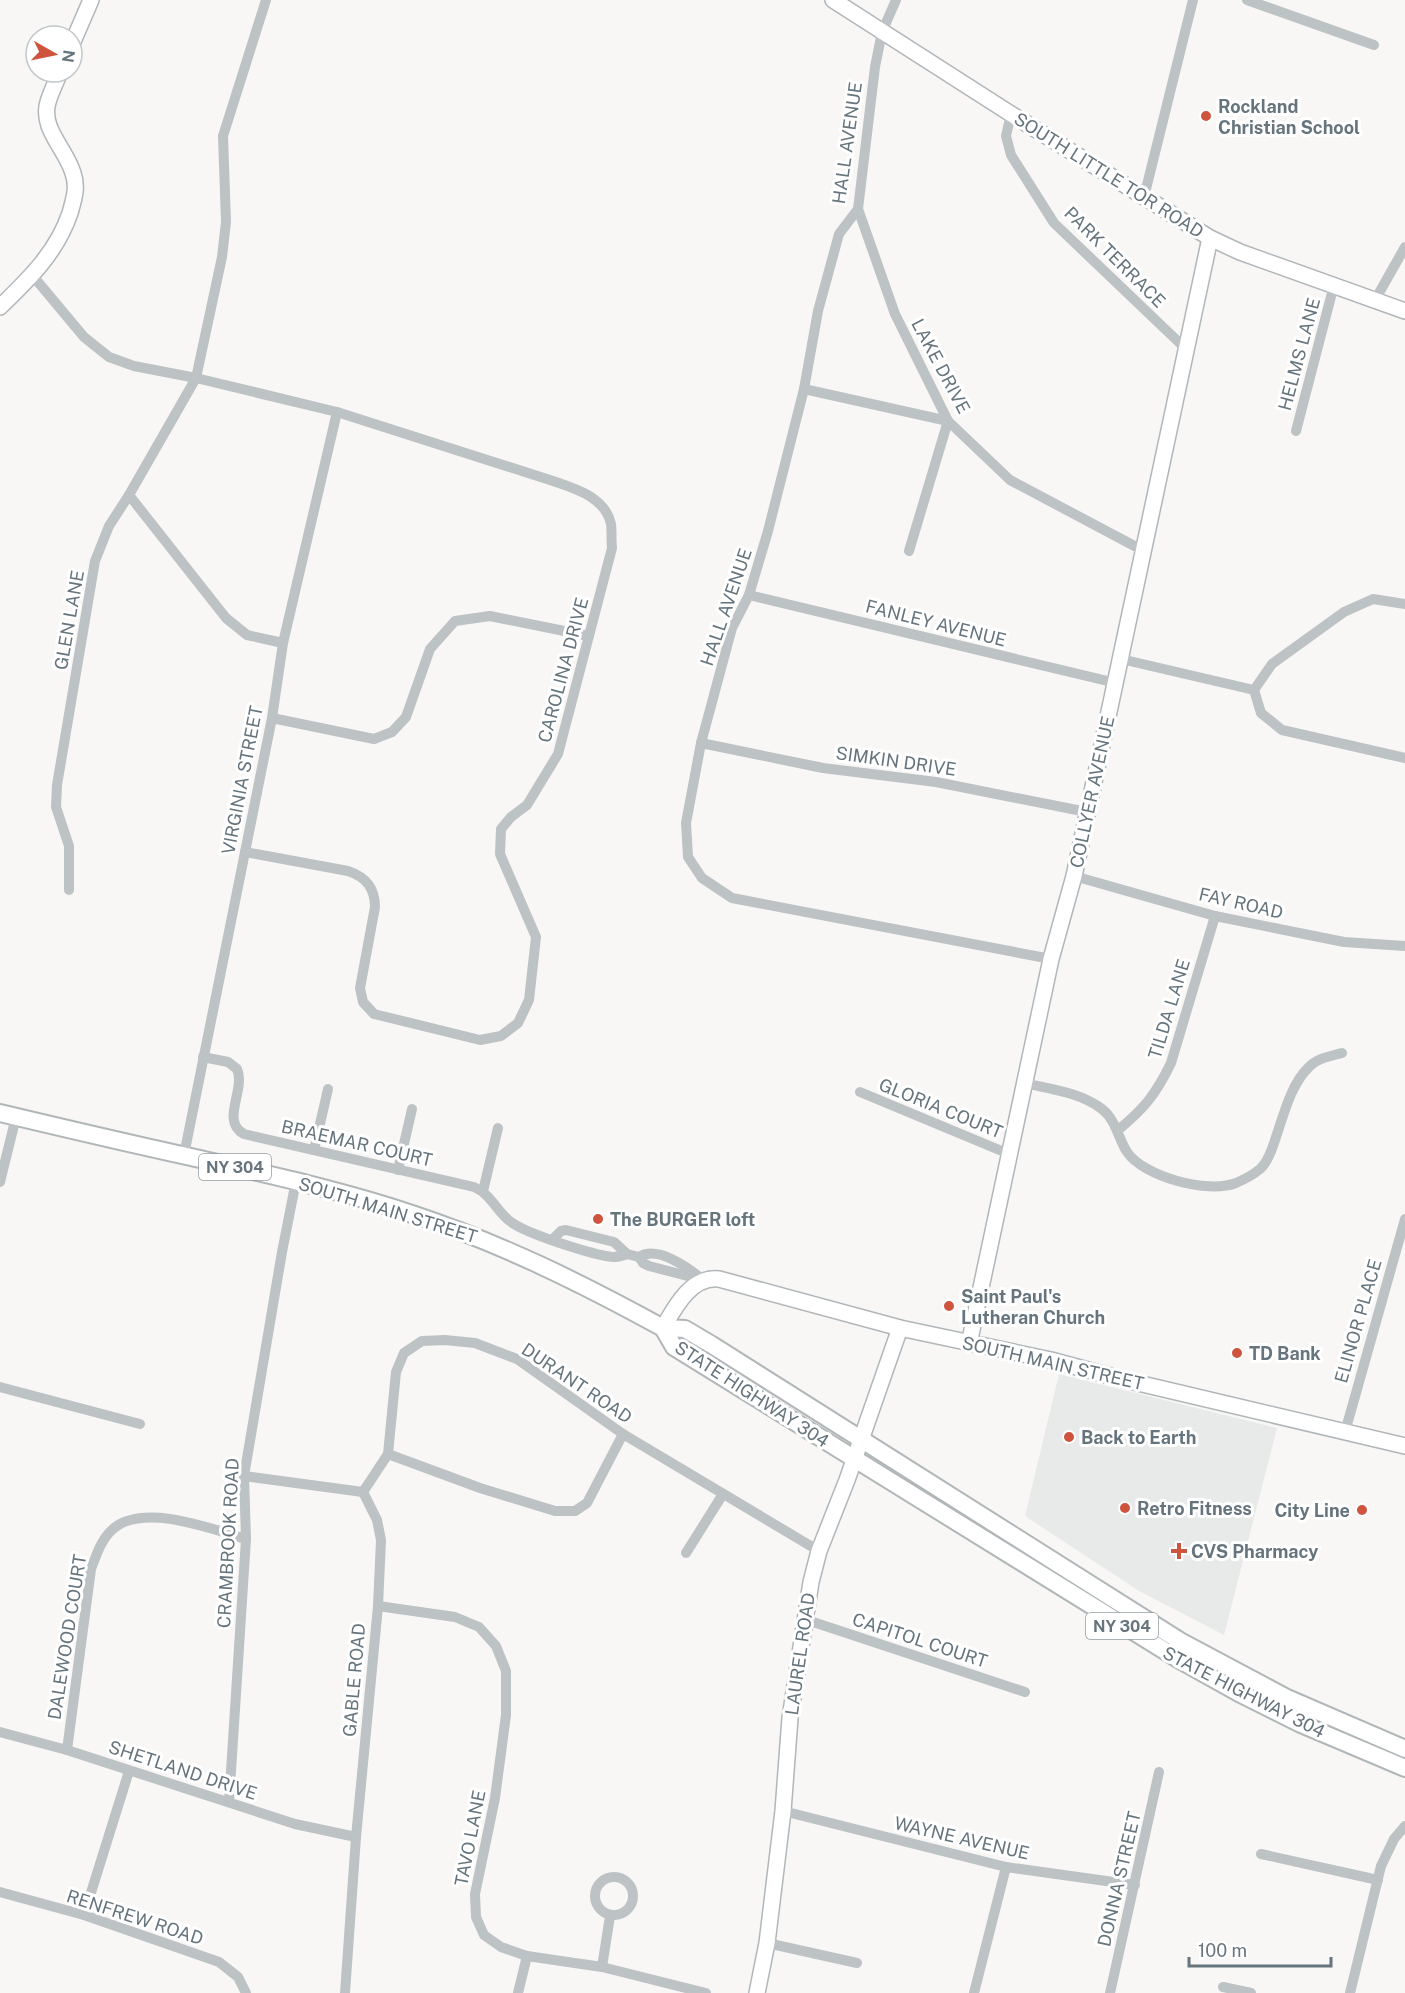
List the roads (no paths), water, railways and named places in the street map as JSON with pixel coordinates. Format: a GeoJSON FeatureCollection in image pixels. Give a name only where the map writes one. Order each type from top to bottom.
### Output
{"type":"FeatureCollection","features":[{"type":"Feature","properties":{"kind":"main road","name":"SOUTH MAIN STREET"},"geometry":{"type":"LineString","coordinates":[[8,1115],[296,1181],[391,1207],[497,1246],[574,1281],[663,1328]]}},
{"type":"Feature","properties":{"kind":"main road","name":"STATE HIGHWAY 304"},"geometry":{"type":"LineString","coordinates":[[663,1328],[685,1329],[1180,1641],[1318,1713],[1405,1749]]}},
{"type":"Feature","properties":{"kind":"main road","name":"STATE HIGHWAY 304"},"geometry":{"type":"LineString","coordinates":[[663,1328],[674,1347],[1185,1664],[1301,1724],[1405,1768]]}},
{"type":"Feature","properties":{"kind":"street"},"geometry":{"type":"LineString","coordinates":[[81,24],[91,0]]}},
{"type":"Feature","properties":{"kind":"street","name":"GLEN LANE"},"geometry":{"type":"LineString","coordinates":[[69,890],[69,846],[56,807],[57,785],[96,561],[109,526],[196,378],[222,257],[226,222],[224,136],[266,0]]}},
{"type":"Feature","properties":{"kind":"street","name":"SOUTH LITTLE TOR ROAD"},"geometry":{"type":"LineString","coordinates":[[833,0],[1210,238],[1240,252],[1405,311]]}},
{"type":"Feature","properties":{"kind":"street","name":"HALL AVENUE"},"geometry":{"type":"LineString","coordinates":[[896,0],[882,32],[875,67],[858,209],[839,234],[818,310],[804,389],[768,531],[749,595],[732,628],[701,743],[686,823],[688,857],[702,878],[732,898],[1051,959]]}},
{"type":"Feature","properties":{"kind":"street"},"geometry":{"type":"LineString","coordinates":[[1144,197],[1193,0]]}},
{"type":"Feature","properties":{"kind":"street"},"geometry":{"type":"LineString","coordinates":[[1247,0],[1374,45]]}},
{"type":"Feature","properties":{"kind":"street"},"geometry":{"type":"LineString","coordinates":[[0,307],[33,276],[51,253],[66,224],[76,193],[74,174],[46,116],[48,102],[55,84]]}},
{"type":"Feature","properties":{"kind":"street","name":"PARK TERRACE"},"geometry":{"type":"LineString","coordinates":[[1011,114],[1006,136],[1011,155],[1054,223],[1187,350]]}},
{"type":"Feature","properties":{"kind":"street","name":"LAKE DRIVE"},"geometry":{"type":"LineString","coordinates":[[858,209],[895,314],[948,421],[1010,480],[1142,550]]}},
{"type":"Feature","properties":{"kind":"street","name":"COLLYER AVENUE"},"geometry":{"type":"LineString","coordinates":[[969,1344],[1051,959],[1074,876],[1210,238]]}},
{"type":"Feature","properties":{"kind":"street"},"geometry":{"type":"LineString","coordinates":[[1375,300],[1405,247]]}},
{"type":"Feature","properties":{"kind":"street","name":"CAROLINA DRIVE"},"geometry":{"type":"LineString","coordinates":[[33,276],[84,337],[108,357],[134,366],[196,378],[337,412],[550,480],[582,491],[600,502],[611,522],[612,548],[558,754],[527,805],[511,817],[501,829],[500,854],[536,937],[528,1000],[518,1023],[501,1036],[480,1041],[374,1014],[363,1002],[360,988],[375,907],[374,895],[368,883],[359,875],[348,871],[245,852]]}},
{"type":"Feature","properties":{"kind":"street","name":"HELMS LANE"},"geometry":{"type":"LineString","coordinates":[[1296,431],[1334,285]]}},
{"type":"Feature","properties":{"kind":"street"},"geometry":{"type":"LineString","coordinates":[[804,389],[948,421],[909,551]]}},
{"type":"Feature","properties":{"kind":"street","name":"VIRGINIA STREET"},"geometry":{"type":"LineString","coordinates":[[184,1155],[273,718],[283,643],[337,412]]}},
{"type":"Feature","properties":{"kind":"street"},"geometry":{"type":"LineString","coordinates":[[129,495],[226,618],[247,635],[283,643]]}},
{"type":"Feature","properties":{"kind":"street","name":"FANLEY AVENUE"},"geometry":{"type":"LineString","coordinates":[[749,595],[1116,683]]}},
{"type":"Feature","properties":{"kind":"street"},"geometry":{"type":"LineString","coordinates":[[1254,690],[1272,664],[1344,612],[1373,599],[1405,604]]}},
{"type":"Feature","properties":{"kind":"street"},"geometry":{"type":"LineString","coordinates":[[273,718],[374,740],[392,732],[406,717],[430,649],[455,621],[490,616],[589,636]]}},
{"type":"Feature","properties":{"kind":"street"},"geometry":{"type":"LineString","coordinates":[[1120,659],[1254,690]]}},
{"type":"Feature","properties":{"kind":"street"},"geometry":{"type":"LineString","coordinates":[[1254,690],[1262,714],[1282,730],[1405,759]]}},
{"type":"Feature","properties":{"kind":"street","name":"SIMKIN DRIVE"},"geometry":{"type":"LineString","coordinates":[[701,743],[823,768],[936,782],[1087,812]]}},
{"type":"Feature","properties":{"kind":"street","name":"FAY ROAD"},"geometry":{"type":"LineString","coordinates":[[1074,876],[1215,916],[1344,942],[1405,946]]}},
{"type":"Feature","properties":{"kind":"street","name":"TILDA LANE"},"geometry":{"type":"LineString","coordinates":[[1118,1130],[1142,1111],[1171,1064],[1215,916]]}},
{"type":"Feature","properties":{"kind":"street"},"geometry":{"type":"LineString","coordinates":[[1024,1083],[1082,1097],[1103,1110],[1118,1130],[1127,1152],[1154,1172],[1172,1180],[1203,1187],[1235,1184],[1261,1168],[1273,1147],[1298,1081],[1309,1066],[1324,1057],[1342,1053]]}},
{"type":"Feature","properties":{"kind":"street","name":"BRAEMAR COURT"},"geometry":{"type":"LineString","coordinates":[[203,1057],[228,1062],[237,1069],[240,1084],[232,1119],[237,1130],[248,1135],[483,1191]]}},
{"type":"Feature","properties":{"kind":"street"},"geometry":{"type":"LineString","coordinates":[[314,1150],[328,1089]]}},
{"type":"Feature","properties":{"kind":"street","name":"GLORIA COURT"},"geometry":{"type":"LineString","coordinates":[[860,1092],[1009,1154]]}},
{"type":"Feature","properties":{"kind":"street"},"geometry":{"type":"LineString","coordinates":[[398,1170],[412,1109]]}},
{"type":"Feature","properties":{"kind":"street"},"geometry":{"type":"LineString","coordinates":[[0,1182],[8,1115]]}},
{"type":"Feature","properties":{"kind":"street"},"geometry":{"type":"LineString","coordinates":[[498,1128],[483,1191],[513,1224],[568,1245],[611,1257],[627,1254]]}},
{"type":"Feature","properties":{"kind":"street","name":"CRAMBROOK ROAD"},"geometry":{"type":"LineString","coordinates":[[229,1802],[246,1539],[244,1476],[296,1181]]}},
{"type":"Feature","properties":{"kind":"street","name":"ELINOR PLACE"},"geometry":{"type":"LineString","coordinates":[[1345,1432],[1405,1219]]}},
{"type":"Feature","properties":{"kind":"street"},"geometry":{"type":"LineString","coordinates":[[553,1239],[561,1231],[570,1230],[614,1242],[627,1254],[639,1257],[648,1254],[677,1261],[688,1267],[703,1280],[684,1296],[663,1328]]}},
{"type":"Feature","properties":{"kind":"street","name":"SOUTH MAIN STREET"},"geometry":{"type":"LineString","coordinates":[[703,1280],[719,1279],[900,1328],[1071,1365],[1405,1446]]}},
{"type":"Feature","properties":{"kind":"street","name":"LAUREL ROAD"},"geometry":{"type":"LineString","coordinates":[[758,1993],[767,1943],[783,1811],[790,1718],[811,1582],[819,1551],[900,1328]]}},
{"type":"Feature","properties":{"kind":"street","name":"DURANT ROAD"},"geometry":{"type":"LineString","coordinates":[[363,1492],[388,1454],[396,1372],[404,1353],[422,1341],[445,1340],[475,1343],[517,1359],[623,1434],[819,1551]]}},
{"type":"Feature","properties":{"kind":"street"},"geometry":{"type":"LineString","coordinates":[[0,1387],[140,1424]]}},
{"type":"Feature","properties":{"kind":"street"},"geometry":{"type":"LineString","coordinates":[[388,1454],[480,1488],[555,1511],[575,1510],[587,1503],[623,1434]]}},
{"type":"Feature","properties":{"kind":"street"},"geometry":{"type":"LineString","coordinates":[[244,1476],[363,1492]]}},
{"type":"Feature","properties":{"kind":"street","name":"GABLE ROAD"},"geometry":{"type":"LineString","coordinates":[[345,1993],[356,1837],[378,1606],[381,1540],[377,1520],[363,1492]]}},
{"type":"Feature","properties":{"kind":"street"},"geometry":{"type":"LineString","coordinates":[[686,1553],[723,1494]]}},
{"type":"Feature","properties":{"kind":"street","name":"DALEWOOD COURT"},"geometry":{"type":"LineString","coordinates":[[67,1750],[91,1569],[100,1544],[115,1527],[135,1519],[159,1518],[186,1520],[246,1539]]}},
{"type":"Feature","properties":{"kind":"street","name":"TAVO LANE"},"geometry":{"type":"LineString","coordinates":[[378,1606],[455,1617],[479,1627],[496,1646],[506,1671],[506,1715],[495,1798],[475,1894],[476,1917],[484,1935],[501,1947],[527,1956],[602,1966],[706,1993]]}},
{"type":"Feature","properties":{"kind":"street","name":"CAPITOL COURT"},"geometry":{"type":"LineString","coordinates":[[804,1619],[1025,1692]]}},
{"type":"Feature","properties":{"kind":"street","name":"SHETLAND DRIVE"},"geometry":{"type":"LineString","coordinates":[[0,1732],[67,1750],[295,1824],[356,1837]]}},
{"type":"Feature","properties":{"kind":"street"},"geometry":{"type":"LineString","coordinates":[[84,1915],[129,1771]]}},
{"type":"Feature","properties":{"kind":"street","name":"DONNA STREET"},"geometry":{"type":"LineString","coordinates":[[1110,1993],[1159,1772]]}},
{"type":"Feature","properties":{"kind":"street","name":"WAYNE AVENUE"},"geometry":{"type":"LineString","coordinates":[[783,1811],[1006,1867],[1135,1885]]}},
{"type":"Feature","properties":{"kind":"street"},"geometry":{"type":"LineString","coordinates":[[1350,1993],[1377,1880],[1388,1849],[1405,1826]]}},
{"type":"Feature","properties":{"kind":"street"},"geometry":{"type":"LineString","coordinates":[[1261,1854],[1377,1880]]}},
{"type":"Feature","properties":{"kind":"street"},"geometry":{"type":"LineString","coordinates":[[974,1993],[1006,1867]]}},
{"type":"Feature","properties":{"kind":"street","name":"RENFREW ROAD"},"geometry":{"type":"LineString","coordinates":[[0,1892],[84,1915],[219,1962],[238,1977],[246,1993]]}},
{"type":"Feature","properties":{"kind":"street"},"geometry":{"type":"LineString","coordinates":[[602,1966],[610,1916]]}},
{"type":"Feature","properties":{"kind":"street"},"geometry":{"type":"LineString","coordinates":[[767,1943],[857,1963]]}},
{"type":"Feature","properties":{"kind":"street"},"geometry":{"type":"LineString","coordinates":[[518,1993],[527,1956]]}},
{"type":"Feature","properties":{"kind":"street"},"geometry":{"type":"LineString","coordinates":[[1223,1987],[1251,1993]]}},
{"type":"Feature","properties":{"kind":"place","name":"Rockland Christian School"},"geometry":{"type":"Point","coordinates":[1206,116]}},
{"type":"Feature","properties":{"kind":"place","name":"The BURGER loft"},"geometry":{"type":"Point","coordinates":[598,1219]}},
{"type":"Feature","properties":{"kind":"place","name":"Saint Paul's Lutheran Church"},"geometry":{"type":"Point","coordinates":[949,1306]}},
{"type":"Feature","properties":{"kind":"place","name":"TD Bank"},"geometry":{"type":"Point","coordinates":[1237,1353]}},
{"type":"Feature","properties":{"kind":"place","name":"Back to Earth"},"geometry":{"type":"Point","coordinates":[1069,1437]}},
{"type":"Feature","properties":{"kind":"place","name":"Retro Fitness"},"geometry":{"type":"Point","coordinates":[1125,1508]}},
{"type":"Feature","properties":{"kind":"place","name":"City Line"},"geometry":{"type":"Point","coordinates":[1362,1510]}},
{"type":"Feature","properties":{"kind":"place","name":"CVS Pharmacy"},"geometry":{"type":"Point","coordinates":[1179,1551]}}]}
